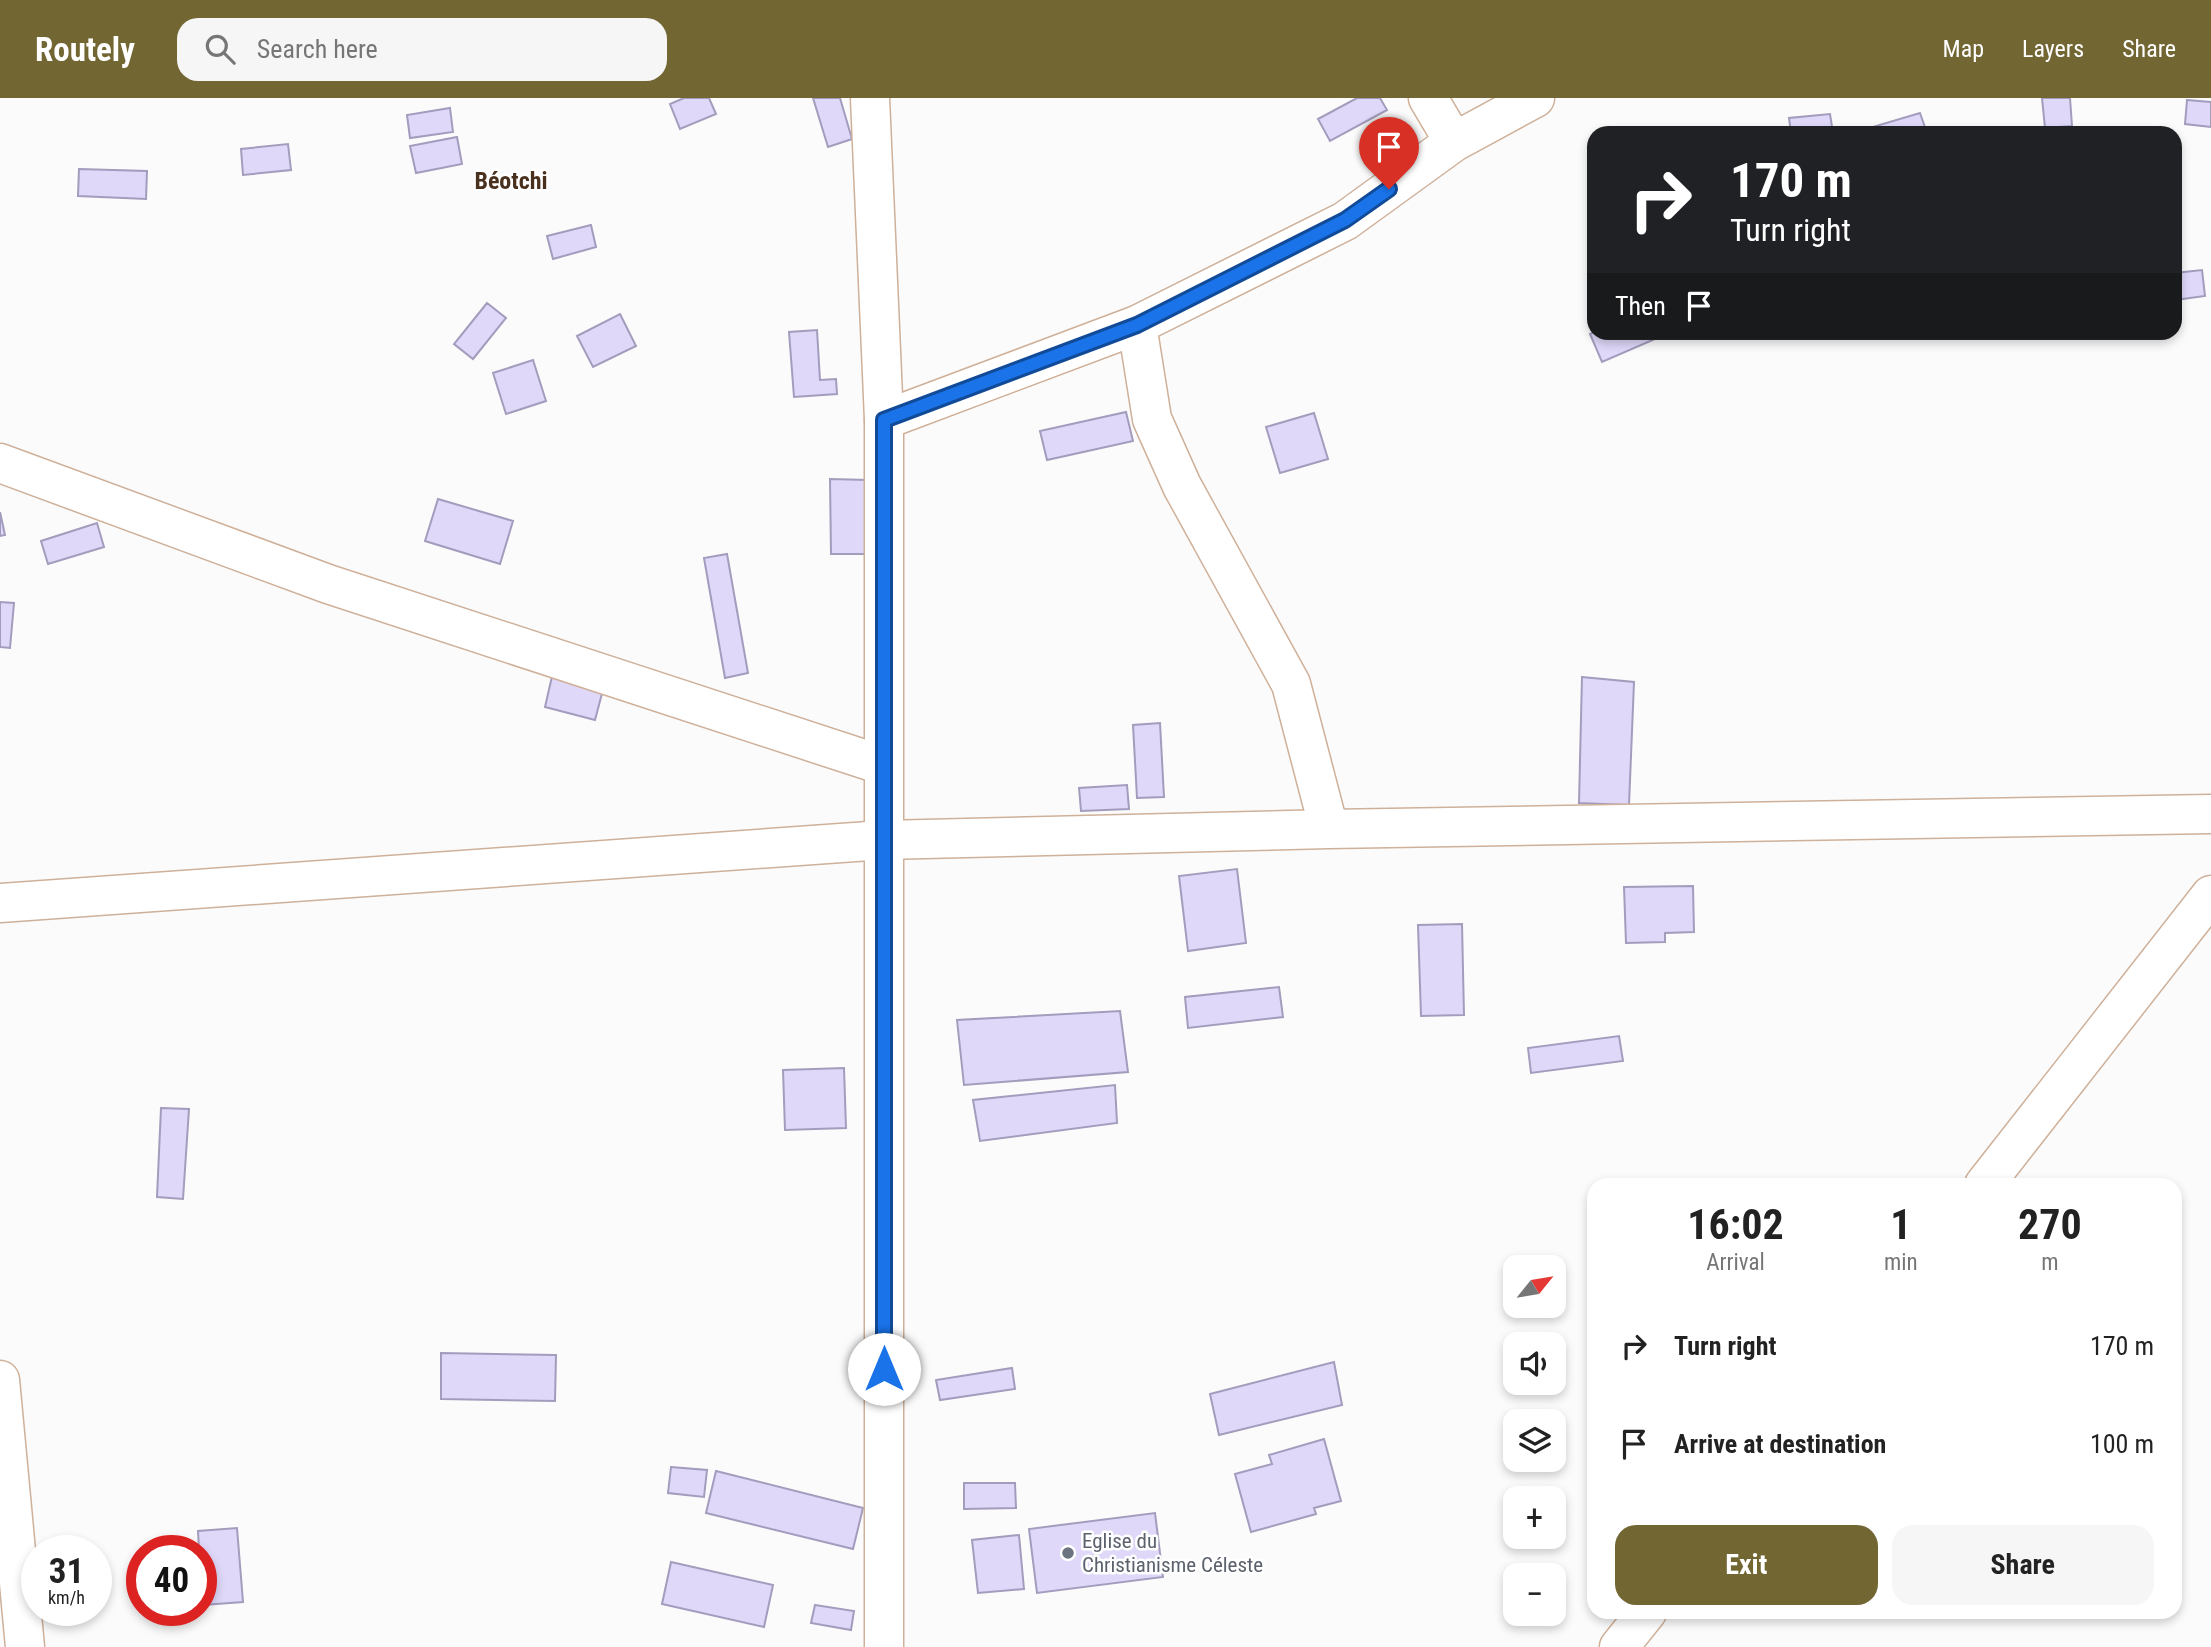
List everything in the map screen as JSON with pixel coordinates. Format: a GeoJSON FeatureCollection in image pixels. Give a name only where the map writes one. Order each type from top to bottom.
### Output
{"type":"FeatureCollection","features":[{"type":"Feature","properties":{"kind":"street"},"geometry":{"type":"LineString","coordinates":[[870,98],[884,420],[884,1647]]}},
{"type":"Feature","properties":{"kind":"street"},"geometry":{"type":"LineString","coordinates":[[1427,98],[1454,142]]}},
{"type":"Feature","properties":{"kind":"street"},"geometry":{"type":"LineString","coordinates":[[884,420],[1137,325],[1345,220],[1454,142],[1535,98]]}},
{"type":"Feature","properties":{"kind":"street"},"geometry":{"type":"LineString","coordinates":[[1137,325],[1152,418],[1182,486],[1290,684],[1329,829]]}},
{"type":"Feature","properties":{"kind":"street"},"geometry":{"type":"LineString","coordinates":[[0,463],[328,584],[883,765]]}},
{"type":"Feature","properties":{"kind":"street"},"geometry":{"type":"LineString","coordinates":[[0,903],[883,840],[1329,829],[2211,814]]}},
{"type":"Feature","properties":{"kind":"street"},"geometry":{"type":"LineString","coordinates":[[1989,1178],[2211,895]]}},
{"type":"Feature","properties":{"kind":"street"},"geometry":{"type":"LineString","coordinates":[[0,1380],[25,1647]]}},
{"type":"Feature","properties":{"kind":"street"},"geometry":{"type":"LineString","coordinates":[[1619,1647],[1641,1619]]}},
{"type":"Feature","properties":{"kind":"building"},"geometry":{"type":"Polygon","coordinates":[[[684,98],[709,98],[716,114],[680,129],[670,104],[684,98]]]}},
{"type":"Feature","properties":{"kind":"building"},"geometry":{"type":"Polygon","coordinates":[[[813,98],[840,98],[852,139],[828,147],[813,98]]]}},
{"type":"Feature","properties":{"kind":"building"},"geometry":{"type":"Polygon","coordinates":[[[1357,98],[1380,98],[1387,110],[1330,141],[1318,119],[1357,98]]]}},
{"type":"Feature","properties":{"kind":"building"},"geometry":{"type":"Polygon","coordinates":[[[2042,98],[2070,98],[2072,126],[2045,126],[2042,98]]]}},
{"type":"Feature","properties":{"kind":"building"},"geometry":{"type":"Polygon","coordinates":[[[2187,100],[2211,102],[2211,127],[2185,124],[2187,100]]]}},
{"type":"Feature","properties":{"kind":"building"},"geometry":{"type":"Polygon","coordinates":[[[450,108],[453,132],[410,138],[407,115],[450,108]]]}},
{"type":"Feature","properties":{"kind":"building"},"geometry":{"type":"Polygon","coordinates":[[[1920,113],[1925,126],[1876,126],[1920,113]]]}},
{"type":"Feature","properties":{"kind":"building"},"geometry":{"type":"Polygon","coordinates":[[[1830,114],[1832,126],[1790,126],[1789,118],[1830,114]]]}},
{"type":"Feature","properties":{"kind":"building"},"geometry":{"type":"Polygon","coordinates":[[[457,137],[462,164],[416,173],[410,146],[457,137]]]}},
{"type":"Feature","properties":{"kind":"building"},"geometry":{"type":"Polygon","coordinates":[[[288,144],[291,170],[243,175],[241,149],[288,144]]]}},
{"type":"Feature","properties":{"kind":"building"},"geometry":{"type":"Polygon","coordinates":[[[79,169],[147,171],[146,199],[78,196],[79,169]]]}},
{"type":"Feature","properties":{"kind":"building"},"geometry":{"type":"Polygon","coordinates":[[[591,225],[596,247],[553,259],[547,236],[591,225]]]}},
{"type":"Feature","properties":{"kind":"building"},"geometry":{"type":"Polygon","coordinates":[[[2202,270],[2205,296],[2182,299],[2182,272],[2202,270]]]}},
{"type":"Feature","properties":{"kind":"building"},"geometry":{"type":"Polygon","coordinates":[[[487,303],[506,318],[473,359],[454,344],[487,303]]]}},
{"type":"Feature","properties":{"kind":"building"},"geometry":{"type":"Polygon","coordinates":[[[620,314],[636,346],[593,367],[577,336],[620,314]]]}},
{"type":"Feature","properties":{"kind":"building"},"geometry":{"type":"Polygon","coordinates":[[[817,330],[820,380],[836,379],[837,394],[794,397],[789,332],[817,330]]]}},
{"type":"Feature","properties":{"kind":"building"},"geometry":{"type":"Polygon","coordinates":[[[1593,340],[1653,340],[1602,362],[1593,340]]]}},
{"type":"Feature","properties":{"kind":"building"},"geometry":{"type":"Polygon","coordinates":[[[533,360],[546,401],[506,414],[493,373],[533,360]]]}},
{"type":"Feature","properties":{"kind":"building"},"geometry":{"type":"Polygon","coordinates":[[[1126,412],[1133,441],[1047,460],[1040,431],[1126,412]]]}},
{"type":"Feature","properties":{"kind":"building"},"geometry":{"type":"Polygon","coordinates":[[[1314,413],[1328,459],[1280,473],[1266,427],[1314,413]]]}},
{"type":"Feature","properties":{"kind":"building"},"geometry":{"type":"Polygon","coordinates":[[[830,479],[868,480],[868,554],[831,554],[830,479]]]}},
{"type":"Feature","properties":{"kind":"building"},"geometry":{"type":"Polygon","coordinates":[[[438,499],[513,521],[500,564],[425,541],[438,499]]]}},
{"type":"Feature","properties":{"kind":"building"},"geometry":{"type":"Polygon","coordinates":[[[0,512],[5,535],[0,536],[0,512]]]}},
{"type":"Feature","properties":{"kind":"building"},"geometry":{"type":"Polygon","coordinates":[[[97,523],[104,547],[48,564],[41,541],[97,523]]]}},
{"type":"Feature","properties":{"kind":"building"},"geometry":{"type":"Polygon","coordinates":[[[727,554],[748,673],[725,678],[704,558],[727,554]]]}},
{"type":"Feature","properties":{"kind":"building"},"geometry":{"type":"Polygon","coordinates":[[[0,602],[14,603],[10,648],[0,647],[0,602]]]}},
{"type":"Feature","properties":{"kind":"building"},"geometry":{"type":"Polygon","coordinates":[[[553,672],[604,686],[595,720],[545,707],[553,672]]]}},
{"type":"Feature","properties":{"kind":"building"},"geometry":{"type":"Polygon","coordinates":[[[1582,677],[1634,682],[1629,805],[1579,803],[1582,677]]]}},
{"type":"Feature","properties":{"kind":"building"},"geometry":{"type":"Polygon","coordinates":[[[1160,723],[1164,797],[1137,798],[1133,725],[1160,723]]]}},
{"type":"Feature","properties":{"kind":"building"},"geometry":{"type":"Polygon","coordinates":[[[1127,785],[1129,809],[1081,811],[1079,788],[1127,785]]]}},
{"type":"Feature","properties":{"kind":"building"},"geometry":{"type":"Polygon","coordinates":[[[1237,869],[1246,943],[1188,951],[1179,876],[1237,869]]]}},
{"type":"Feature","properties":{"kind":"building"},"geometry":{"type":"Polygon","coordinates":[[[1693,886],[1694,932],[1665,933],[1665,942],[1626,943],[1624,887],[1693,886]]]}},
{"type":"Feature","properties":{"kind":"building"},"geometry":{"type":"Polygon","coordinates":[[[1462,924],[1464,1015],[1421,1016],[1418,925],[1462,924]]]}},
{"type":"Feature","properties":{"kind":"building"},"geometry":{"type":"Polygon","coordinates":[[[1279,987],[1283,1017],[1188,1028],[1185,997],[1279,987]]]}},
{"type":"Feature","properties":{"kind":"building"},"geometry":{"type":"Polygon","coordinates":[[[1120,1011],[1128,1072],[964,1085],[957,1020],[1120,1011]]]}},
{"type":"Feature","properties":{"kind":"building"},"geometry":{"type":"Polygon","coordinates":[[[1619,1036],[1623,1061],[1531,1073],[1528,1048],[1619,1036]]]}},
{"type":"Feature","properties":{"kind":"building"},"geometry":{"type":"Polygon","coordinates":[[[844,1068],[846,1128],[785,1130],[783,1070],[844,1068]]]}},
{"type":"Feature","properties":{"kind":"building"},"geometry":{"type":"Polygon","coordinates":[[[1115,1085],[1117,1123],[980,1141],[973,1100],[1115,1085]]]}},
{"type":"Feature","properties":{"kind":"building"},"geometry":{"type":"Polygon","coordinates":[[[161,1108],[189,1109],[183,1199],[157,1197],[161,1108]]]}},
{"type":"Feature","properties":{"kind":"building"},"geometry":{"type":"Polygon","coordinates":[[[441,1353],[556,1355],[555,1401],[441,1399],[441,1353]]]}},
{"type":"Feature","properties":{"kind":"building"},"geometry":{"type":"Polygon","coordinates":[[[1334,1362],[1342,1405],[1219,1435],[1210,1394],[1334,1362]]]}},
{"type":"Feature","properties":{"kind":"building"},"geometry":{"type":"Polygon","coordinates":[[[1012,1368],[1015,1389],[940,1400],[936,1380],[1012,1368]]]}},
{"type":"Feature","properties":{"kind":"building"},"geometry":{"type":"Polygon","coordinates":[[[1324,1439],[1341,1501],[1314,1508],[1316,1514],[1251,1532],[1235,1474],[1272,1464],[1269,1455],[1324,1439]]]}},
{"type":"Feature","properties":{"kind":"building"},"geometry":{"type":"Polygon","coordinates":[[[671,1467],[707,1470],[704,1497],[668,1493],[671,1467]]]}},
{"type":"Feature","properties":{"kind":"building"},"geometry":{"type":"Polygon","coordinates":[[[716,1471],[863,1508],[853,1549],[706,1513],[716,1471]]]}},
{"type":"Feature","properties":{"kind":"building"},"geometry":{"type":"Polygon","coordinates":[[[964,1483],[1015,1483],[1016,1508],[964,1509],[964,1483]]]}},
{"type":"Feature","properties":{"kind":"building"},"geometry":{"type":"Polygon","coordinates":[[[1155,1513],[1163,1577],[1037,1593],[1029,1529],[1155,1513]]]}},
{"type":"Feature","properties":{"kind":"building"},"geometry":{"type":"Polygon","coordinates":[[[237,1528],[243,1602],[217,1604],[217,1535],[198,1535],[198,1531],[237,1528]]]}},
{"type":"Feature","properties":{"kind":"building"},"geometry":{"type":"Polygon","coordinates":[[[1019,1535],[1024,1589],[978,1593],[972,1540],[1019,1535]]]}},
{"type":"Feature","properties":{"kind":"building"},"geometry":{"type":"Polygon","coordinates":[[[671,1562],[773,1585],[764,1627],[662,1604],[671,1562]]]}},
{"type":"Feature","properties":{"kind":"building"},"geometry":{"type":"Polygon","coordinates":[[[815,1605],[854,1611],[851,1630],[811,1623],[815,1605]]]}},
{"type":"Feature","properties":{"kind":"place","name":"Eglise du Christianisme Céleste"},"geometry":{"type":"Point","coordinates":[1068,1553]}},
{"type":"Feature","properties":{"kind":"district","name":"Béotchi"},"geometry":{"type":"Point","coordinates":[511,181]}},
{"type":"Feature","properties":{"kind":"route"},"geometry":{"type":"LineString","coordinates":[[884,1369],[884,420],[1137,325],[1345,220],[1389,189]]}}]}
